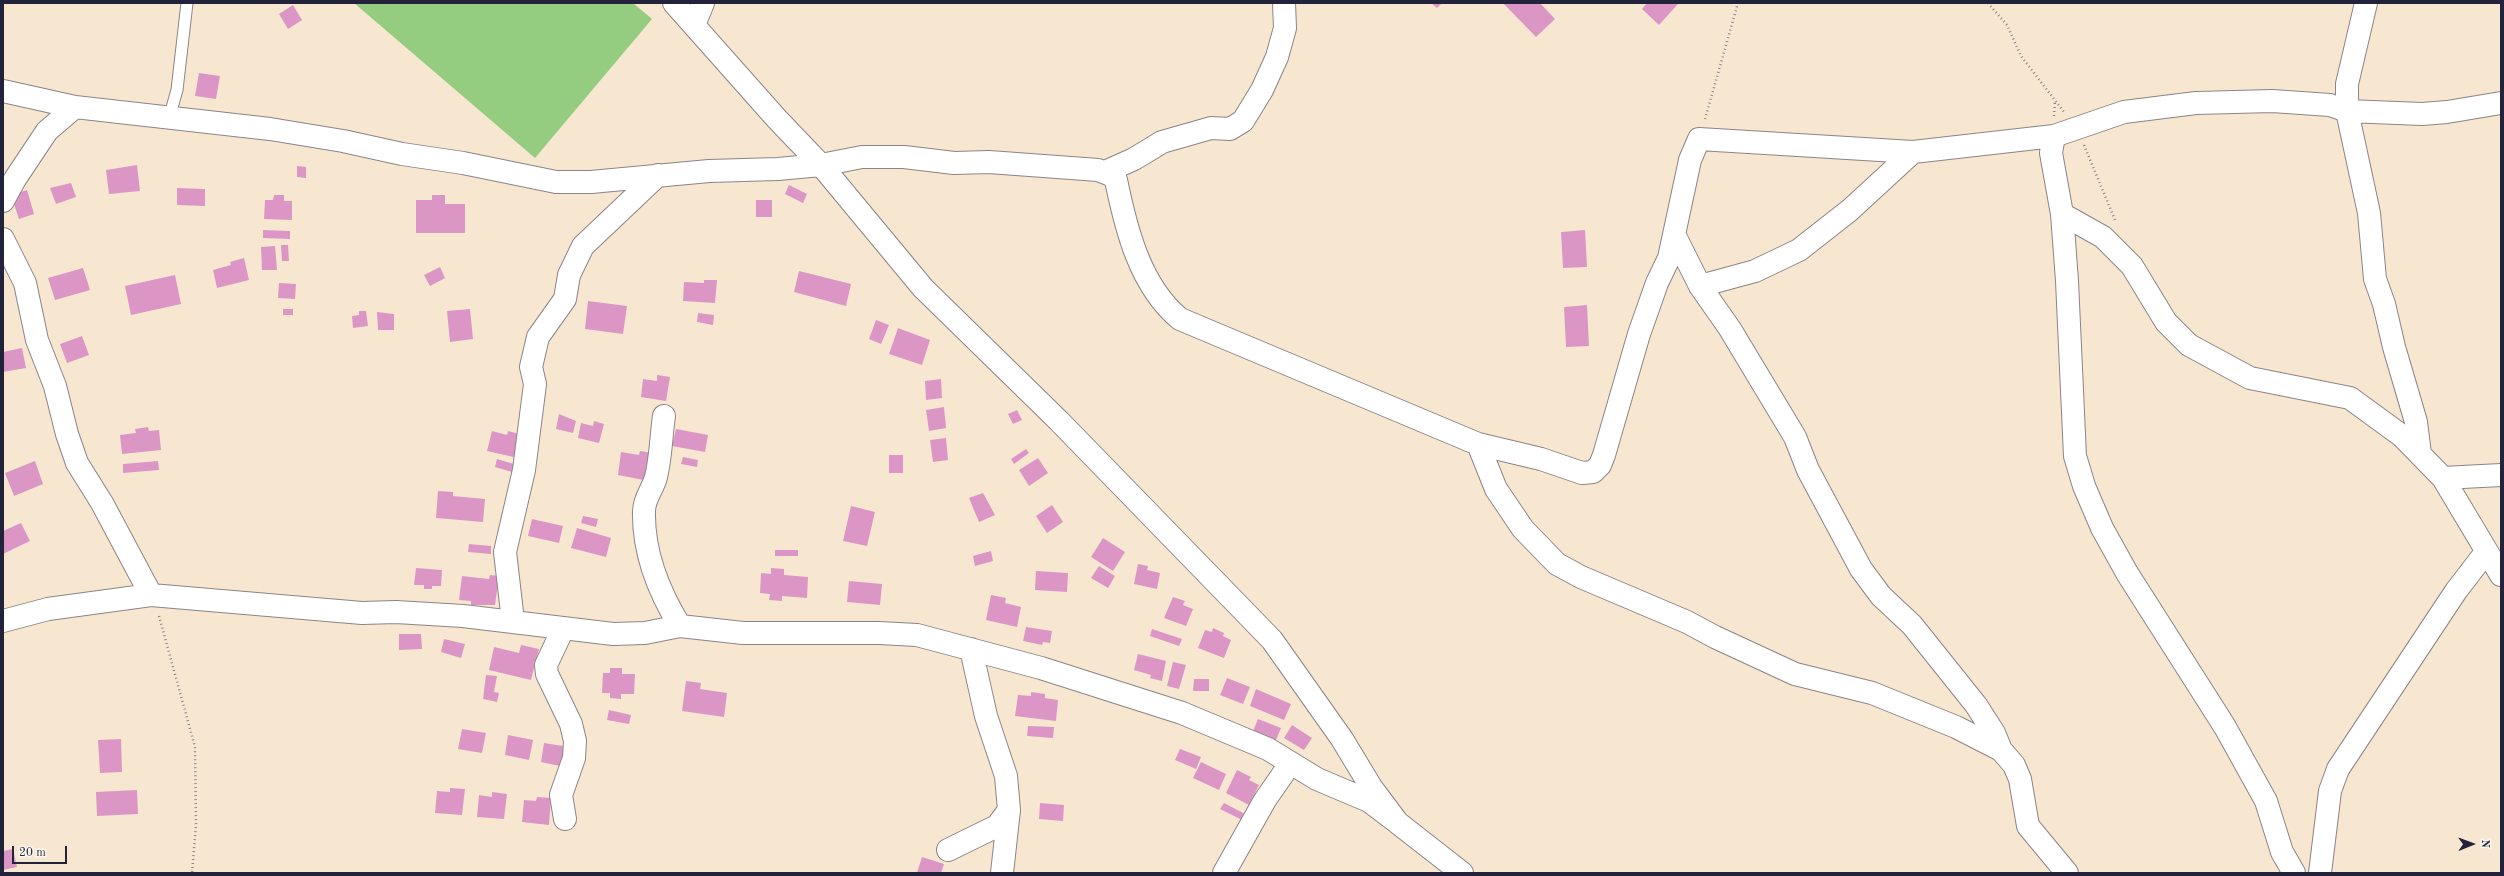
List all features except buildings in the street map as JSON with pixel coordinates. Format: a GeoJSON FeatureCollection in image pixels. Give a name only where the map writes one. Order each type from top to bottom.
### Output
{"type":"FeatureCollection","features":[{"type":"Feature","properties":{"kind":"street"},"geometry":{"type":"LineString","coordinates":[[674,3],[777,119],[821,164],[923,288],[1059,421],[1272,640],[1342,740],[1371,787],[1398,823]]}},
{"type":"Feature","properties":{"kind":"street"},"geometry":{"type":"LineString","coordinates":[[694,25],[703,3]]}},
{"type":"Feature","properties":{"kind":"street"},"geometry":{"type":"LineString","coordinates":[[3,91],[75,107],[270,129],[336,140],[556,182],[591,182],[658,175],[821,164],[862,157],[904,156],[954,162],[989,162],[1105,172],[1134,159],[1162,142],[1211,128],[1230,129],[1243,121],[1262,90],[1276,57],[1285,28],[1284,3]]}},
{"type":"Feature","properties":{"kind":"street"},"geometry":{"type":"LineString","coordinates":[[2366,3],[2347,84],[2347,111],[2369,213],[2375,279],[2384,304],[2394,346],[2416,422],[2420,454]]}},
{"type":"Feature","properties":{"kind":"street"},"geometry":{"type":"LineString","coordinates":[[1105,172],[1116,180],[1136,257],[1166,307],[1180,319],[1478,444],[1541,459],[1582,473],[1593,472],[1600,465],[1639,334],[1657,283],[1669,258],[1675,236],[1690,160],[1699,139],[1913,152],[2054,136],[2124,112],[2222,102],[2310,103],[2330,105],[2347,111],[2422,114],[2447,112],[2501,103]]}},
{"type":"Feature","properties":{"kind":"street"},"geometry":{"type":"LineString","coordinates":[[3,201],[15,179],[47,131],[75,107]]}},
{"type":"Feature","properties":{"kind":"street"},"geometry":{"type":"LineString","coordinates":[[2054,136],[2051,153],[2062,214],[2067,281],[2075,456],[2084,486],[2102,528],[2127,573],[2225,727],[2266,801],[2282,852],[2294,873]]}},
{"type":"Feature","properties":{"kind":"street"},"geometry":{"type":"LineString","coordinates":[[1700,286],[1755,271],[1799,250],[1850,210],[1913,152]]}},
{"type":"Feature","properties":{"kind":"street"},"geometry":{"type":"LineString","coordinates":[[513,621],[505,552],[524,470],[535,384],[531,367],[538,337],[565,299],[569,275],[582,246],[658,175]]}},
{"type":"Feature","properties":{"kind":"street"},"geometry":{"type":"LineString","coordinates":[[2062,214],[2103,237],[2132,266],[2166,322],[2189,345],[2250,378],[2350,398],[2382,420],[2420,454],[2443,478],[2501,576]]}},
{"type":"Feature","properties":{"kind":"street"},"geometry":{"type":"LineString","coordinates":[[1675,236],[1700,286],[1730,329],[1788,424],[1822,498],[1861,569],[1881,596],[1912,625],[1976,705],[1994,733],[2001,750],[2014,765],[2020,779],[2028,826],[2067,873]]}},
{"type":"Feature","properties":{"kind":"street"},"geometry":{"type":"LineString","coordinates":[[3,239],[25,283],[37,340],[55,386],[67,434],[77,463],[102,503],[151,595]]}},
{"type":"Feature","properties":{"kind":"street"},"geometry":{"type":"LineString","coordinates":[[664,416],[656,478],[646,498],[645,528],[654,574],[661,593],[680,626]]}},
{"type":"Feature","properties":{"kind":"street"},"geometry":{"type":"LineString","coordinates":[[1478,444],[1496,489],[1523,529],[1557,564],[1581,577],[1687,622],[1715,637],[1795,674],[1872,693],[1956,727],[2001,750]]}},
{"type":"Feature","properties":{"kind":"street"},"geometry":{"type":"LineString","coordinates":[[2443,478],[2501,475]]}},
{"type":"Feature","properties":{"kind":"street"},"geometry":{"type":"LineString","coordinates":[[2320,873],[2330,791],[2338,769],[2456,591],[2486,552]]}},
{"type":"Feature","properties":{"kind":"street"},"geometry":{"type":"LineString","coordinates":[[3,621],[48,609],[151,595],[355,612],[396,612],[513,621],[592,633],[645,634],[680,626],[743,633],[856,632],[917,635],[1107,688],[1182,713],[1268,749],[1290,764],[1317,779],[1369,801],[1462,873]]}},
{"type":"Feature","properties":{"kind":"street"},"geometry":{"type":"LineString","coordinates":[[563,629],[546,665],[547,674],[570,724],[575,741],[574,758],[561,795],[565,819]]}},
{"type":"Feature","properties":{"kind":"street"},"geometry":{"type":"LineString","coordinates":[[971,649],[986,716],[1006,776],[1009,810],[1002,873]]}},
{"type":"Feature","properties":{"kind":"street"},"geometry":{"type":"LineString","coordinates":[[1224,873],[1265,800],[1290,764]]}},
{"type":"Feature","properties":{"kind":"street"},"geometry":{"type":"LineString","coordinates":[[948,850],[997,826],[1009,810]]}},
{"type":"Feature","properties":{"kind":"lane"},"geometry":{"type":"LineString","coordinates":[[169,118],[177,90],[187,3]]}},
{"type":"Feature","properties":{"kind":"path"},"geometry":{"type":"LineString","coordinates":[[1699,139],[1738,3]]}},
{"type":"Feature","properties":{"kind":"path"},"geometry":{"type":"LineString","coordinates":[[1988,3],[2007,25],[2021,56],[2055,100]]}},
{"type":"Feature","properties":{"kind":"path"},"geometry":{"type":"LineString","coordinates":[[2077,128],[2116,224]]}},
{"type":"Feature","properties":{"kind":"path"},"geometry":{"type":"LineString","coordinates":[[151,595],[169,648],[195,747],[196,825],[192,873]]}},
{"type":"Feature","properties":{"kind":"green space"},"geometry":{"type":"Polygon","coordinates":[[[354,3],[633,3],[652,19],[535,158],[354,3]]]}}]}
